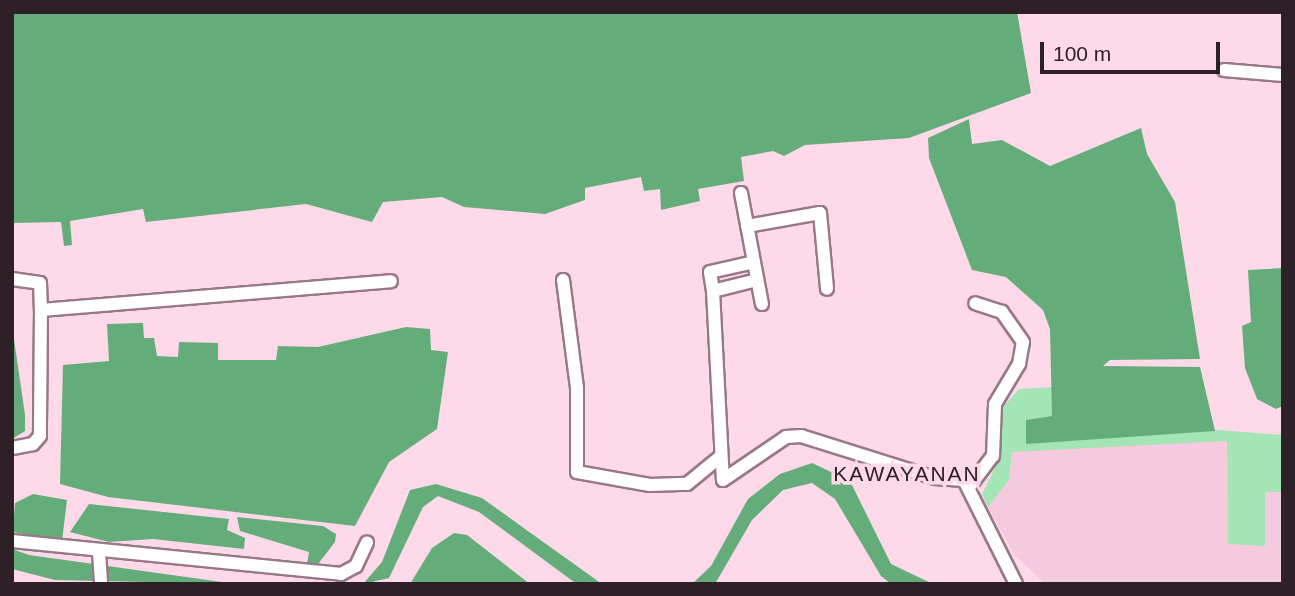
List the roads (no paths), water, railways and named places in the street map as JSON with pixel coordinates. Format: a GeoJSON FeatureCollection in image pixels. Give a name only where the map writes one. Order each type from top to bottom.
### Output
{"type":"FeatureCollection","features":[{"type":"Feature","properties":{"kind":"street"},"geometry":{"type":"LineString","coordinates":[[1224,70],[1283,75]]}},
{"type":"Feature","properties":{"kind":"street"},"geometry":{"type":"LineString","coordinates":[[741,193],[762,304]]}},
{"type":"Feature","properties":{"kind":"street"},"geometry":{"type":"LineString","coordinates":[[747,226],[820,213],[827,289]]}},
{"type":"Feature","properties":{"kind":"street"},"geometry":{"type":"LineString","coordinates":[[754,262],[710,272],[723,480],[786,437],[816,437],[970,486],[1016,584]]}},
{"type":"Feature","properties":{"kind":"street"},"geometry":{"type":"LineString","coordinates":[[12,279],[40,282],[41,310],[40,436],[33,444],[12,448]]}},
{"type":"Feature","properties":{"kind":"street"},"geometry":{"type":"LineString","coordinates":[[562,280],[577,388],[577,472],[650,485],[687,484],[721,456]]}},
{"type":"Feature","properties":{"kind":"street"},"geometry":{"type":"LineString","coordinates":[[713,291],[757,280]]}},
{"type":"Feature","properties":{"kind":"street"},"geometry":{"type":"LineString","coordinates":[[41,310],[391,281]]}},
{"type":"Feature","properties":{"kind":"street"},"geometry":{"type":"LineString","coordinates":[[970,486],[993,456],[995,404],[1019,364],[1023,342],[1002,312],[975,303]]}},
{"type":"Feature","properties":{"kind":"street"},"geometry":{"type":"LineString","coordinates":[[12,541],[100,558],[341,574],[356,566],[367,542]]}},
{"type":"Feature","properties":{"kind":"street"},"geometry":{"type":"LineString","coordinates":[[100,558],[101,584]]}},
{"type":"Feature","properties":{"kind":"district","name":"KAWAYANAN"},"geometry":{"type":"Point","coordinates":[907,474]}}]}
